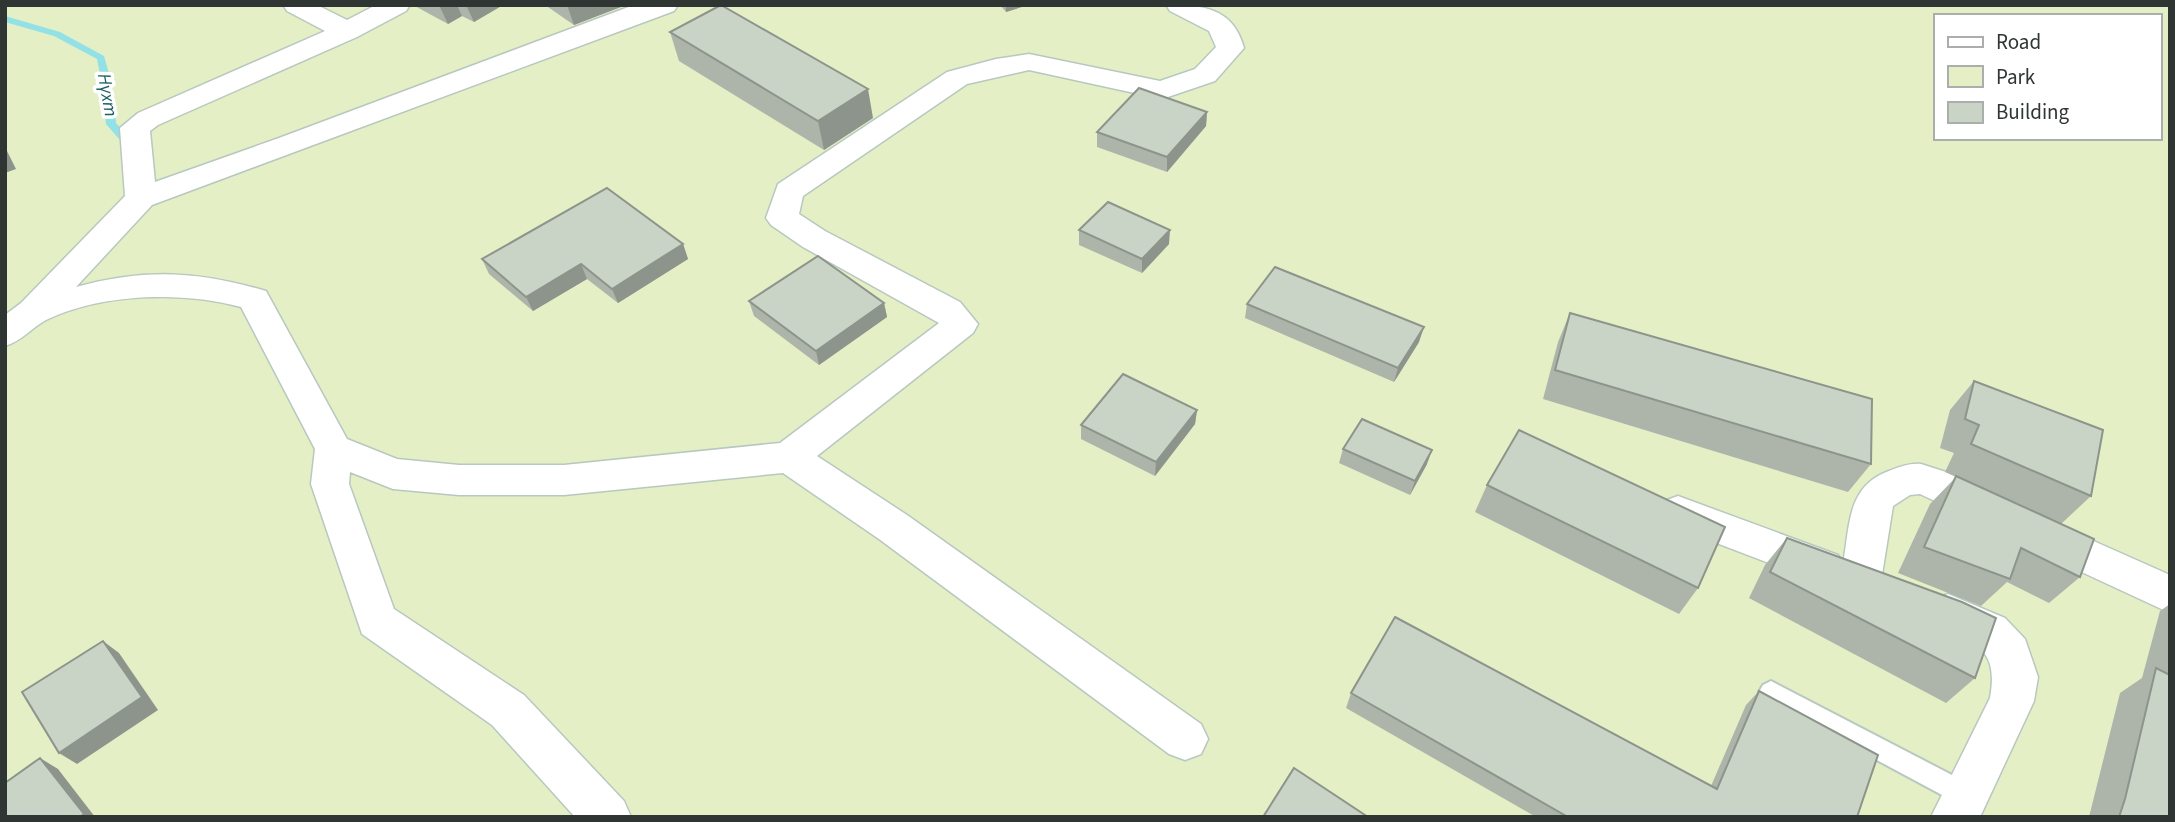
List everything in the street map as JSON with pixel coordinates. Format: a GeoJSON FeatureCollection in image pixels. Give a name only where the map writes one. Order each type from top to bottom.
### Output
{"type":"FeatureCollection","features":[{"type":"Feature","properties":{"kind":"street"},"geometry":{"type":"LineString","coordinates":[[296,5],[347,32]]}},
{"type":"Feature","properties":{"kind":"street"},"geometry":{"type":"LineString","coordinates":[[141,198],[135,128],[148,119],[347,32],[397,5]]}},
{"type":"Feature","properties":{"kind":"street"},"geometry":{"type":"LineString","coordinates":[[5,333],[33,312],[141,198],[290,145],[642,11],[665,5]]}},
{"type":"Feature","properties":{"kind":"street"},"geometry":{"type":"LineString","coordinates":[[334,449],[393,474],[459,480],[564,480],[789,457],[961,324],[948,311],[814,239],[782,218],[789,191],[957,78],[996,67],[1029,62],[1162,90],[1205,75],[1230,48],[1228,37],[1218,24],[1179,5]]}},
{"type":"Feature","properties":{"kind":"street"},"geometry":{"type":"LineString","coordinates":[[33,312],[127,285],[178,284],[221,288],[254,299],[334,449],[330,484],[377,621],[508,710],[607,817]]}},
{"type":"Feature","properties":{"kind":"street"},"geometry":{"type":"LineString","coordinates":[[789,457],[894,527],[1185,739]]}},
{"type":"Feature","properties":{"kind":"street"},"geometry":{"type":"LineString","coordinates":[[1860,581],[1875,498],[1895,485],[1921,479],[2170,595]]}},
{"type":"Feature","properties":{"kind":"street"},"geometry":{"type":"LineString","coordinates":[[1640,499],[1990,631],[2010,653],[2016,677],[2012,701],[1960,806]]}},
{"type":"Feature","properties":{"kind":"lane"},"geometry":{"type":"LineString","coordinates":[[1771,692],[1960,806]]}},
{"type":"Feature","properties":{"kind":"green space"},"geometry":{"type":"Polygon","coordinates":[[[5,5],[2170,5],[2170,817],[5,817],[5,5]]]}},
{"type":"Feature","properties":{"kind":"building"},"geometry":{"type":"Polygon","coordinates":[[[721,5],[868,89],[818,121],[670,32],[721,5]]]}},
{"type":"Feature","properties":{"kind":"building"},"geometry":{"type":"Polygon","coordinates":[[[1139,88],[1207,112],[1167,157],[1097,132],[1139,88]]]}},
{"type":"Feature","properties":{"kind":"building"},"geometry":{"type":"Polygon","coordinates":[[[607,188],[683,244],[612,289],[581,264],[526,297],[482,259],[607,188]]]}},
{"type":"Feature","properties":{"kind":"building"},"geometry":{"type":"Polygon","coordinates":[[[1108,202],[1170,230],[1142,259],[1079,230],[1108,202]]]}},
{"type":"Feature","properties":{"kind":"building"},"geometry":{"type":"Polygon","coordinates":[[[818,256],[884,303],[816,351],[749,301],[818,256]]]}},
{"type":"Feature","properties":{"kind":"building"},"geometry":{"type":"Polygon","coordinates":[[[1275,267],[1424,327],[1398,368],[1247,304],[1275,267]]]}},
{"type":"Feature","properties":{"kind":"building"},"geometry":{"type":"Polygon","coordinates":[[[1570,313],[1872,399],[1871,464],[1555,370],[1570,313]]]}},
{"type":"Feature","properties":{"kind":"building"},"geometry":{"type":"Polygon","coordinates":[[[1123,374],[1197,410],[1156,462],[1081,425],[1123,374]]]}},
{"type":"Feature","properties":{"kind":"building"},"geometry":{"type":"Polygon","coordinates":[[[1974,381],[2103,430],[2091,496],[1971,444],[1979,425],[1965,419],[1974,381]]]}},
{"type":"Feature","properties":{"kind":"building"},"geometry":{"type":"Polygon","coordinates":[[[1362,419],[1432,450],[1415,481],[1343,449],[1362,419]]]}},
{"type":"Feature","properties":{"kind":"building"},"geometry":{"type":"Polygon","coordinates":[[[1519,430],[1725,527],[1698,588],[1487,485],[1519,430]]]}},
{"type":"Feature","properties":{"kind":"building"},"geometry":{"type":"Polygon","coordinates":[[[1956,476],[2094,539],[2080,577],[2021,548],[2010,579],[1924,547],[1956,476]]]}},
{"type":"Feature","properties":{"kind":"building"},"geometry":{"type":"Polygon","coordinates":[[[1787,538],[1962,602],[1996,618],[1975,678],[1770,572],[1787,538]]]}},
{"type":"Feature","properties":{"kind":"building"},"geometry":{"type":"Polygon","coordinates":[[[1395,617],[1717,789],[1759,691],[1878,755],[1857,817],[1568,817],[1351,693],[1395,617]]]}},
{"type":"Feature","properties":{"kind":"building"},"geometry":{"type":"Polygon","coordinates":[[[103,641],[142,697],[59,753],[22,692],[103,641]]]}},
{"type":"Feature","properties":{"kind":"building"},"geometry":{"type":"Polygon","coordinates":[[[2156,668],[2170,675],[2170,817],[2119,817],[2125,799],[2156,668]]]}},
{"type":"Feature","properties":{"kind":"building"},"geometry":{"type":"Polygon","coordinates":[[[40,758],[84,814],[80,817],[5,817],[5,783],[40,758]]]}},
{"type":"Feature","properties":{"kind":"building"},"geometry":{"type":"Polygon","coordinates":[[[1294,768],[1368,817],[1263,817],[1294,768]]]}},
{"type":"Feature","properties":{"kind":"waterway","name":"Нүхт"},"geometry":{"type":"LineString","coordinates":[[5,19],[57,34],[101,58],[111,124],[130,145]]}}]}
